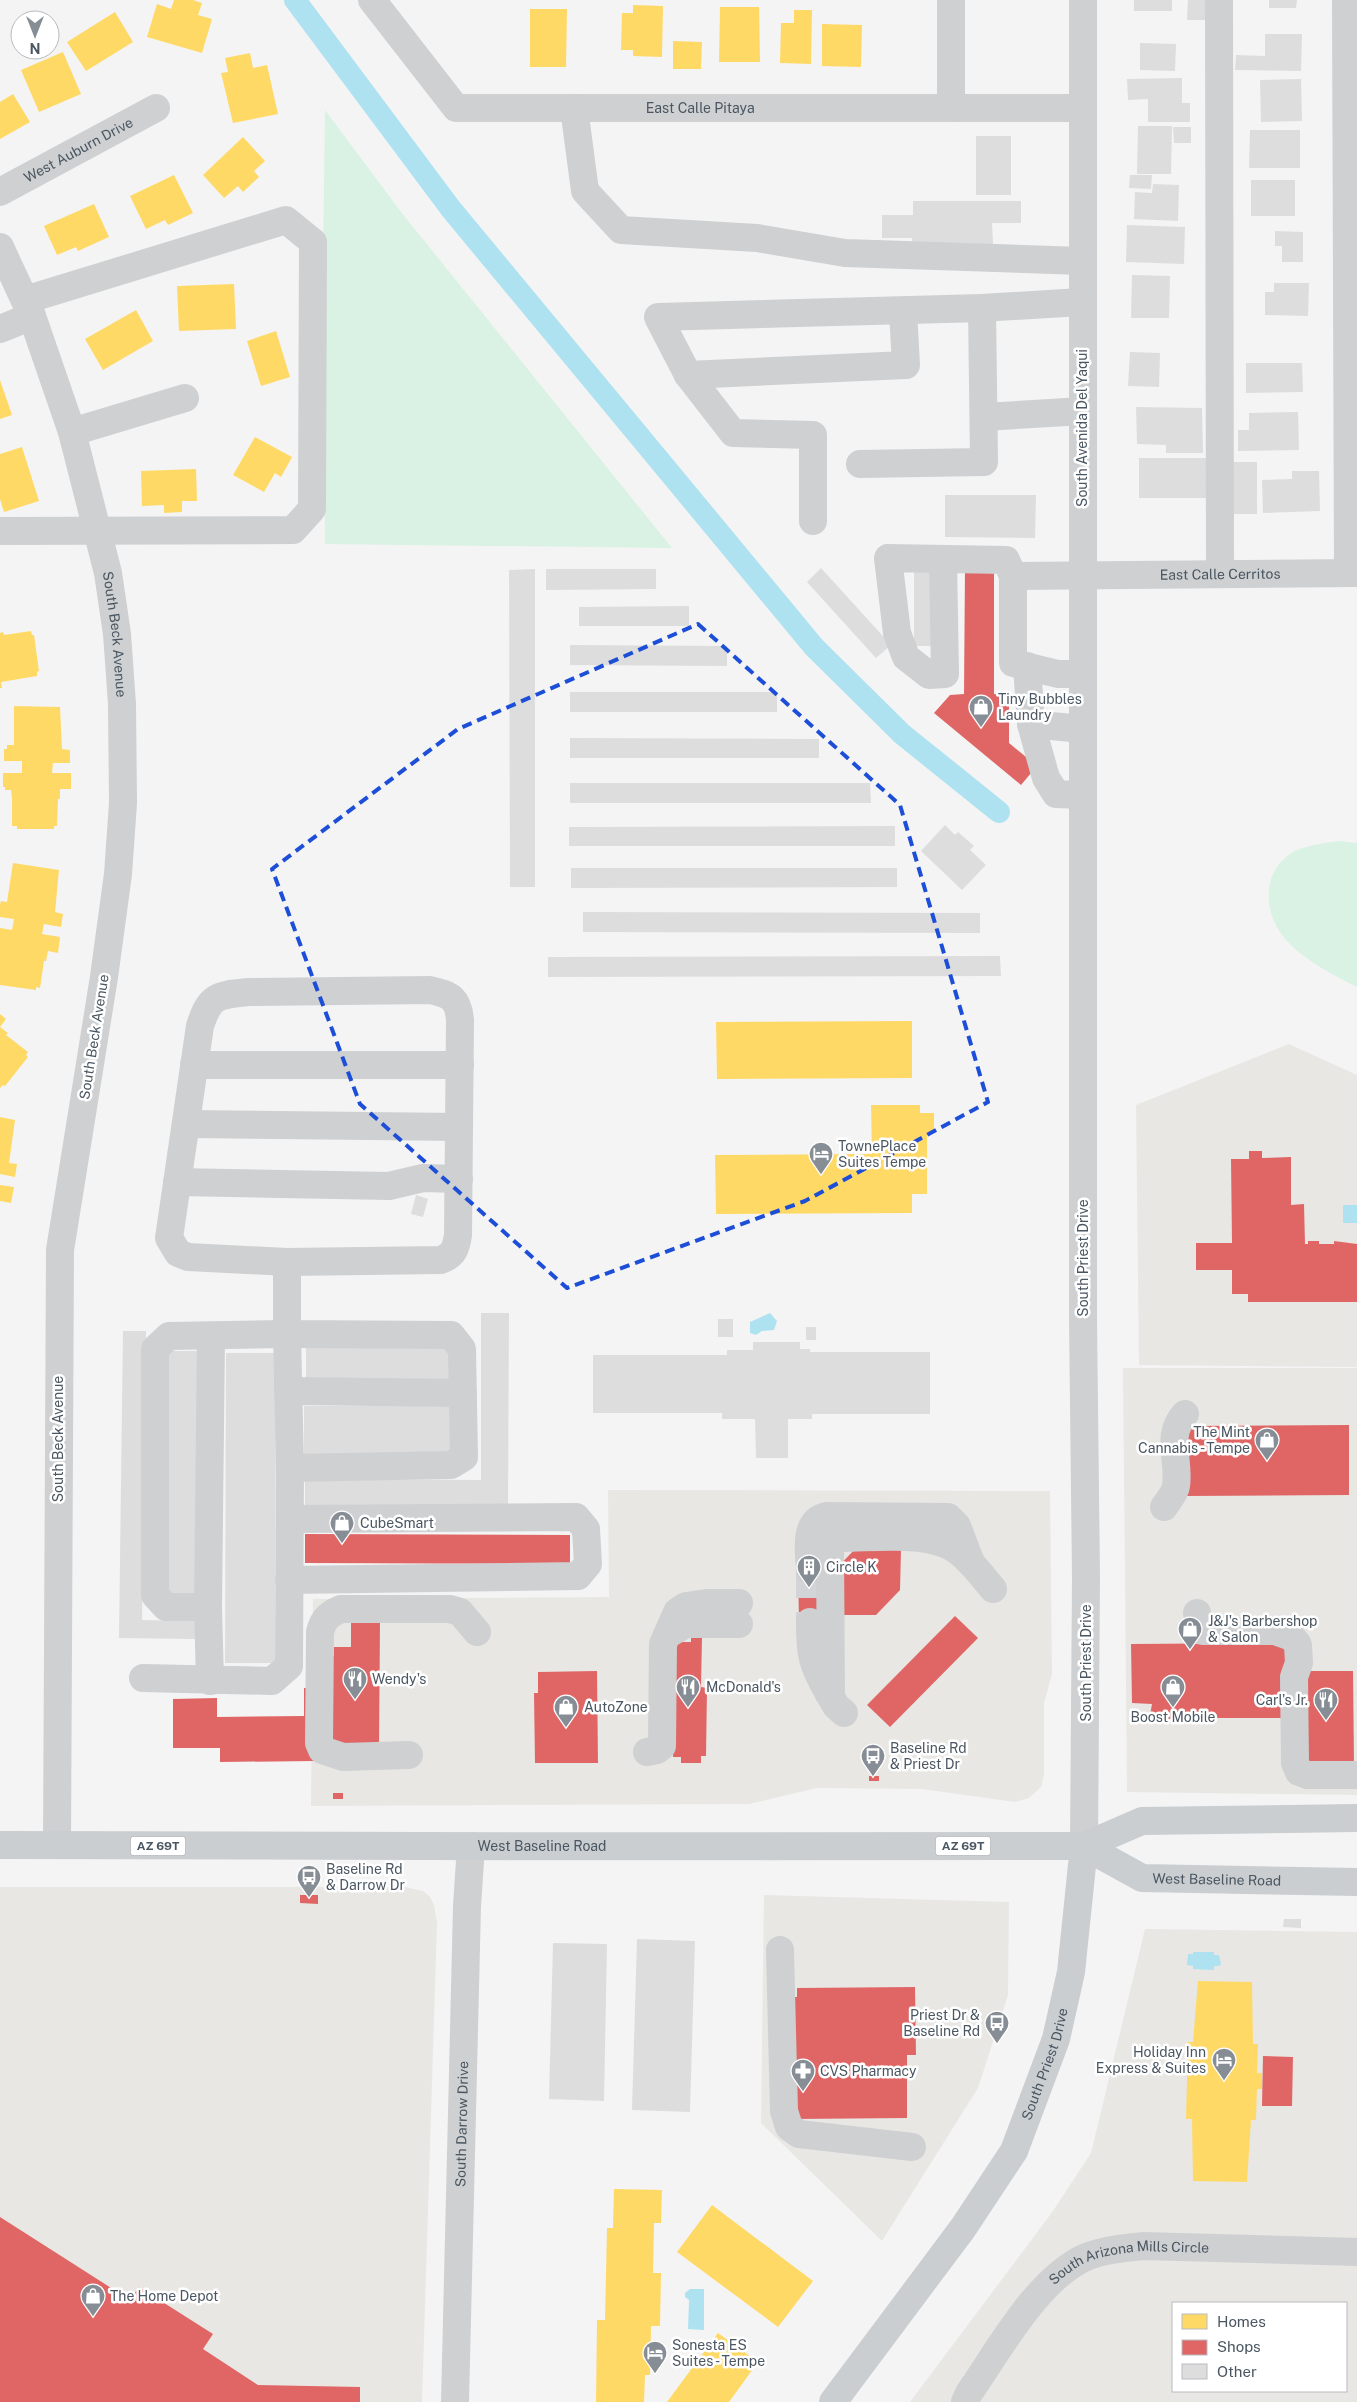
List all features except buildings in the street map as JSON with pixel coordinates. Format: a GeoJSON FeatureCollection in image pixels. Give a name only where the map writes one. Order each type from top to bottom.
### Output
{"type":"FeatureCollection","features":[{"type":"Feature","properties":{"kind":"main road","name":"West Baseline Road"},"geometry":{"type":"LineString","coordinates":[[0,1845],[1084,1846],[1142,1821],[1357,1818]]}},
{"type":"Feature","properties":{"kind":"main road","name":"West Baseline Road"},"geometry":{"type":"LineString","coordinates":[[1084,1846],[1142,1878],[1357,1882]]}},
{"type":"Feature","properties":{"kind":"main road","name":"South Priest Drive"},"geometry":{"type":"LineString","coordinates":[[833,2402],[958,2235],[1014,2151],[1056,2039],[1071,1972],[1084,1846]]}},
{"type":"Feature","properties":{"kind":"street","name":"East Calle Pitaya"},"geometry":{"type":"LineString","coordinates":[[372,0],[456,108],[1083,108]]}},
{"type":"Feature","properties":{"kind":"street"},"geometry":{"type":"LineString","coordinates":[[950,0],[950,107]]}},
{"type":"Feature","properties":{"kind":"street","name":"South Avenida Del Yaqui"},"geometry":{"type":"LineString","coordinates":[[1083,0],[1081,302],[1083,411],[1083,856]]}},
{"type":"Feature","properties":{"kind":"street"},"geometry":{"type":"LineString","coordinates":[[1219,0],[1220,574]]}},
{"type":"Feature","properties":{"kind":"street"},"geometry":{"type":"LineString","coordinates":[[1346,0],[1353,382],[1352,573]]}},
{"type":"Feature","properties":{"kind":"street","name":"West Auburn Drive"},"geometry":{"type":"LineString","coordinates":[[0,192],[156,108]]}},
{"type":"Feature","properties":{"kind":"street"},"geometry":{"type":"LineString","coordinates":[[574,108],[585,191],[621,230],[757,238],[845,253],[1082,261]]}},
{"type":"Feature","properties":{"kind":"street"},"geometry":{"type":"LineString","coordinates":[[0,330],[28,308],[286,220],[313,242],[312,509],[293,530],[0,531]]}},
{"type":"Feature","properties":{"kind":"street","name":"South Beck Avenue"},"geometry":{"type":"LineString","coordinates":[[0,248],[28,308],[72,432],[98,531],[117,634],[122,704],[123,803],[118,874],[60,1250],[56,1845]]}},
{"type":"Feature","properties":{"kind":"street"},"geometry":{"type":"LineString","coordinates":[[813,521],[814,435],[733,433],[688,375],[658,317],[903,312],[1081,302]]}},
{"type":"Feature","properties":{"kind":"street"},"geometry":{"type":"LineString","coordinates":[[860,464],[984,462],[982,308]]}},
{"type":"Feature","properties":{"kind":"street"},"geometry":{"type":"LineString","coordinates":[[688,375],[906,365],[903,312]]}},
{"type":"Feature","properties":{"kind":"street"},"geometry":{"type":"LineString","coordinates":[[72,432],[185,398]]}},
{"type":"Feature","properties":{"kind":"street"},"geometry":{"type":"LineString","coordinates":[[984,416],[1083,411]]}},
{"type":"Feature","properties":{"kind":"street"},"geometry":{"type":"LineString","coordinates":[[943,559],[1006,560],[1013,576],[1013,663],[1058,674],[1082,674]]}},
{"type":"Feature","properties":{"kind":"street","name":"East Calle Cerritos"},"geometry":{"type":"LineString","coordinates":[[1013,576],[1352,573]]}},
{"type":"Feature","properties":{"kind":"street"},"geometry":{"type":"LineString","coordinates":[[1027,666],[1031,724],[1046,778],[1056,794],[1083,795]]}},
{"type":"Feature","properties":{"kind":"street"},"geometry":{"type":"LineString","coordinates":[[1031,724],[1082,729]]}},
{"type":"Feature","properties":{"kind":"street","name":"South Priest Drive"},"geometry":{"type":"LineString","coordinates":[[1083,856],[1083,1318],[1086,1578],[1084,1846]]}},
{"type":"Feature","properties":{"kind":"street"},"geometry":{"type":"LineString","coordinates":[[430,990],[446,994],[453,999],[459,1007],[459,1179],[458,1235],[456,1248],[450,1257],[441,1260],[288,1262],[188,1257],[178,1253],[169,1238],[194,1065],[200,1026],[206,1008],[211,1001],[224,994],[248,992],[430,990]]}},
{"type":"Feature","properties":{"kind":"street"},"geometry":{"type":"LineString","coordinates":[[194,1065],[460,1065]]}},
{"type":"Feature","properties":{"kind":"street"},"geometry":{"type":"LineString","coordinates":[[186,1124],[459,1127]]}},
{"type":"Feature","properties":{"kind":"street"},"geometry":{"type":"LineString","coordinates":[[177,1182],[389,1186],[423,1178],[459,1179]]}},
{"type":"Feature","properties":{"kind":"street"},"geometry":{"type":"LineString","coordinates":[[143,1678],[272,1680],[289,1666],[288,1262]]}},
{"type":"Feature","properties":{"kind":"street"},"geometry":{"type":"LineString","coordinates":[[208,1607],[166,1607],[156,1596],[156,1349],[169,1336],[287,1334],[451,1335],[462,1349],[464,1457],[451,1465],[290,1468]]}},
{"type":"Feature","properties":{"kind":"street"},"geometry":{"type":"LineString","coordinates":[[210,1680],[208,1607],[211,1336]]}},
{"type":"Feature","properties":{"kind":"street"},"geometry":{"type":"LineString","coordinates":[[288,1391],[463,1394]]}},
{"type":"Feature","properties":{"kind":"street"},"geometry":{"type":"LineString","coordinates":[[1164,1507],[1176,1488],[1175,1434],[1177,1423],[1185,1414]]}},
{"type":"Feature","properties":{"kind":"street"},"geometry":{"type":"LineString","coordinates":[[810,1570],[811,1526],[818,1518],[827,1516],[948,1517],[956,1526],[971,1563]]}},
{"type":"Feature","properties":{"kind":"street"},"geometry":{"type":"LineString","coordinates":[[289,1580],[578,1576],[588,1564],[586,1529],[576,1517],[290,1519]]}},
{"type":"Feature","properties":{"kind":"street"},"geometry":{"type":"LineString","coordinates":[[810,1622],[811,1658],[814,1668],[838,1705],[830,1549],[834,1542],[842,1538],[926,1538],[942,1542],[958,1551],[971,1563],[992,1589]]}},
{"type":"Feature","properties":{"kind":"street"},"geometry":{"type":"LineString","coordinates":[[647,1752],[657,1750],[662,1746],[663,1644],[677,1612],[686,1606],[739,1613]]}},
{"type":"Feature","properties":{"kind":"street"},"geometry":{"type":"LineString","coordinates":[[409,1755],[343,1757],[322,1750],[319,1743],[319,1715],[320,1632],[322,1623],[330,1614],[340,1609],[450,1609],[460,1612],[477,1632]]}},
{"type":"Feature","properties":{"kind":"street"},"geometry":{"type":"LineString","coordinates":[[1197,1613],[1202,1631],[1275,1631],[1292,1637],[1298,1645],[1299,1653],[1299,1663],[1294,1677],[1295,1763],[1299,1772],[1307,1775],[1357,1775]]}},
{"type":"Feature","properties":{"kind":"street","name":"South Darrow Drive"},"geometry":{"type":"LineString","coordinates":[[455,2402],[467,1906],[471,1846]]}},
{"type":"Feature","properties":{"kind":"street"},"geometry":{"type":"LineString","coordinates":[[780,1950],[784,2110],[790,2127],[799,2134],[912,2147]]}},
{"type":"Feature","properties":{"kind":"street","name":"South Arizona Mills Circle"},"geometry":{"type":"LineString","coordinates":[[965,2402],[968,2393],[1035,2298],[1067,2268],[1087,2257],[1120,2248],[1143,2246],[1357,2252]]}},
{"type":"Feature","properties":{"kind":"highlighted area"},"geometry":{"type":"Polygon","coordinates":[[[698,624],[900,805],[988,1102],[805,1201],[567,1288],[360,1104],[272,869],[458,729],[698,624]]]}},
{"type":"Feature","properties":{"kind":"shaded area"},"geometry":{"type":"Polygon","coordinates":[[[1289,1044],[1357,1075],[1357,1367],[1139,1365],[1136,1105],[1289,1044]]]}},
{"type":"Feature","properties":{"kind":"shaded area"},"geometry":{"type":"Polygon","coordinates":[[[1123,1368],[1357,1368],[1357,1795],[1127,1792],[1123,1368]]]}},
{"type":"Feature","properties":{"kind":"shaded area"},"geometry":{"type":"Polygon","coordinates":[[[608,1490],[1050,1491],[1052,1674],[1044,1703],[1044,1775],[1041,1787],[1029,1798],[1015,1802],[922,1789],[817,1788],[749,1804],[311,1806],[313,1599],[609,1597],[608,1490]]]}},
{"type":"Feature","properties":{"kind":"shaded area"},"geometry":{"type":"Polygon","coordinates":[[[0,1887],[405,1887],[423,1891],[430,1897],[434,1905],[437,1923],[422,2402],[0,2402],[0,1887]]]}},
{"type":"Feature","properties":{"kind":"shaded area"},"geometry":{"type":"Polygon","coordinates":[[[764,1895],[1009,1902],[1008,1995],[978,2088],[882,2241],[761,2123],[764,1895]]]}},
{"type":"Feature","properties":{"kind":"shaded area"},"geometry":{"type":"Polygon","coordinates":[[[1145,1929],[1357,1932],[1357,2402],[910,2402],[1053,2211],[1091,2153],[1145,1929]]]}},
{"type":"Feature","properties":{"kind":"green space"},"geometry":{"type":"Polygon","coordinates":[[[325,110],[401,212],[672,548],[325,544],[323,264],[325,110]]]}},
{"type":"Feature","properties":{"kind":"green space"},"geometry":{"type":"Polygon","coordinates":[[[1339,841],[1357,843],[1357,987],[1315,964],[1292,946],[1283,937],[1277,926],[1269,903],[1271,879],[1285,858],[1303,848],[1339,841]]]}},
{"type":"Feature","properties":{"kind":"water"},"geometry":{"type":"Polygon","coordinates":[[[1343,1205],[1357,1205],[1357,1223],[1343,1223],[1343,1205]]]}},
{"type":"Feature","properties":{"kind":"water"},"geometry":{"type":"Polygon","coordinates":[[[770,1313],[777,1321],[774,1330],[762,1331],[756,1335],[750,1333],[750,1322],[770,1313]]]}},
{"type":"Feature","properties":{"kind":"water"},"geometry":{"type":"Polygon","coordinates":[[[1193,1952],[1214,1952],[1214,1955],[1219,1955],[1221,1964],[1214,1966],[1214,1970],[1193,1969],[1193,1966],[1187,1965],[1188,1954],[1193,1954],[1193,1952]]]}},
{"type":"Feature","properties":{"kind":"water"},"geometry":{"type":"Polygon","coordinates":[[[690,2289],[704,2289],[704,2330],[688,2329],[689,2300],[685,2297],[685,2293],[690,2289]]]}},
{"type":"Feature","properties":{"kind":"waterway"},"geometry":{"type":"LineString","coordinates":[[295,0],[451,209],[814,647],[902,734],[999,812]]}},
{"type":"Feature","properties":{"kind":"tunnel"},"geometry":{"type":"LineString","coordinates":[[810,1570],[810,1622]]}},
{"type":"Feature","properties":{"kind":"place","name":"Tiny Bubbles Laundry"},"geometry":{"type":"Point","coordinates":[981,728]}},
{"type":"Feature","properties":{"kind":"place","name":"TownePlace Suites Tempe"},"geometry":{"type":"Point","coordinates":[821,1175]}},
{"type":"Feature","properties":{"kind":"place","name":"The Mint Cannabis - Tempe"},"geometry":{"type":"Point","coordinates":[1267,1461]}},
{"type":"Feature","properties":{"kind":"place","name":"CubeSmart"},"geometry":{"type":"Point","coordinates":[342,1544]}},
{"type":"Feature","properties":{"kind":"place","name":"Circle K"},"geometry":{"type":"Point","coordinates":[809,1588]}},
{"type":"Feature","properties":{"kind":"place","name":"J&J's Barbershop & Salon"},"geometry":{"type":"Point","coordinates":[1190,1650]}},
{"type":"Feature","properties":{"kind":"place","name":"Wendy's"},"geometry":{"type":"Point","coordinates":[355,1700]}},
{"type":"Feature","properties":{"kind":"place","name":"McDonald's"},"geometry":{"type":"Point","coordinates":[688,1708]}},
{"type":"Feature","properties":{"kind":"place","name":"Boost Mobile"},"geometry":{"type":"Point","coordinates":[1173,1708]}},
{"type":"Feature","properties":{"kind":"place","name":"Carl's Jr."},"geometry":{"type":"Point","coordinates":[1326,1721]}},
{"type":"Feature","properties":{"kind":"place","name":"AutoZone"},"geometry":{"type":"Point","coordinates":[566,1728]}},
{"type":"Feature","properties":{"kind":"place","name":"Baseline Rd & Priest Dr"},"geometry":{"type":"Point","coordinates":[873,1777]}},
{"type":"Feature","properties":{"kind":"place","name":"Baseline Rd & Darrow Dr"},"geometry":{"type":"Point","coordinates":[309,1898]}},
{"type":"Feature","properties":{"kind":"place","name":"Priest Dr & Baseline Rd"},"geometry":{"type":"Point","coordinates":[997,2044]}},
{"type":"Feature","properties":{"kind":"place","name":"Holiday Inn Express & Suites"},"geometry":{"type":"Point","coordinates":[1224,2081]}},
{"type":"Feature","properties":{"kind":"place","name":"CVS Pharmacy"},"geometry":{"type":"Point","coordinates":[803,2092]}},
{"type":"Feature","properties":{"kind":"place","name":"The Home Depot"},"geometry":{"type":"Point","coordinates":[93,2317]}},
{"type":"Feature","properties":{"kind":"place","name":"Sonesta ES Suites - Tempe"},"geometry":{"type":"Point","coordinates":[655,2374]}}]}
